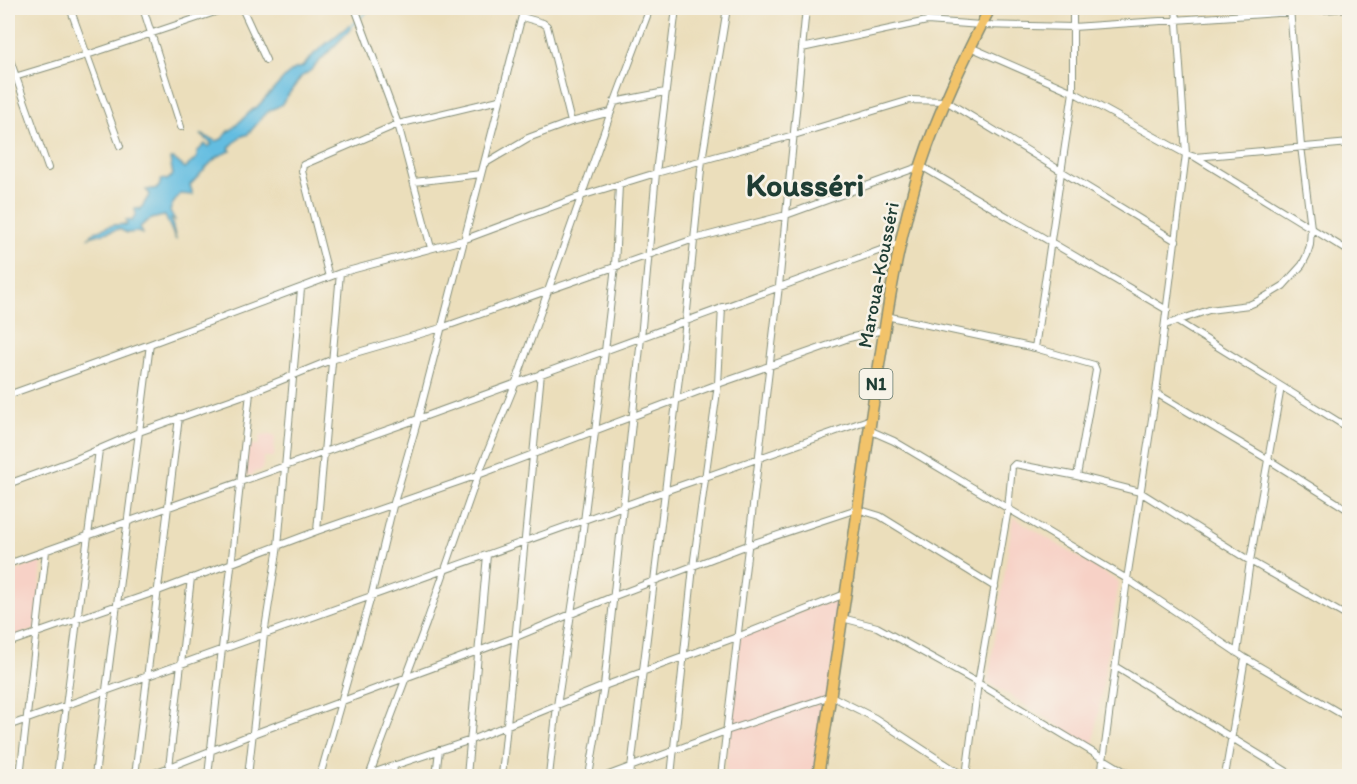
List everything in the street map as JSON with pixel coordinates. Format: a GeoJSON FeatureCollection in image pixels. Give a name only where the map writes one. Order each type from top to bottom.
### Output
{"type":"FeatureCollection","features":[{"type":"Feature","properties":{"kind":"highway","name":"Maroua-Kousséri"},"geometry":{"type":"LineString","coordinates":[[818,777],[885,316],[900,243],[921,165],[946,101],[990,8]]}},
{"type":"Feature","properties":{"kind":"street"},"geometry":{"type":"LineString","coordinates":[[70,8],[120,146]]}},
{"type":"Feature","properties":{"kind":"street"},"geometry":{"type":"LineString","coordinates":[[143,8],[153,33],[181,127]]}},
{"type":"Feature","properties":{"kind":"street"},"geometry":{"type":"LineString","coordinates":[[8,79],[226,8]]}},
{"type":"Feature","properties":{"kind":"street"},"geometry":{"type":"LineString","coordinates":[[242,8],[266,60]]}},
{"type":"Feature","properties":{"kind":"street"},"geometry":{"type":"LineString","coordinates":[[320,777],[371,597],[524,8]]}},
{"type":"Feature","properties":{"kind":"street"},"geometry":{"type":"LineString","coordinates":[[367,776],[406,678],[478,475],[516,382],[610,112],[650,8]]}},
{"type":"Feature","properties":{"kind":"street"},"geometry":{"type":"LineString","coordinates":[[590,777],[603,686],[641,338],[656,173],[676,8]]}},
{"type":"Feature","properties":{"kind":"street"},"geometry":{"type":"LineString","coordinates":[[630,777],[677,401],[702,160],[727,8]]}},
{"type":"Feature","properties":{"kind":"street"},"geometry":{"type":"LineString","coordinates":[[721,777],[779,286],[806,8]]}},
{"type":"Feature","properties":{"kind":"street"},"geometry":{"type":"LineString","coordinates":[[1035,348],[1073,92],[1073,8]]}},
{"type":"Feature","properties":{"kind":"street"},"geometry":{"type":"LineString","coordinates":[[1101,777],[1127,579],[1156,393],[1186,154],[1176,8]]}},
{"type":"Feature","properties":{"kind":"street"},"geometry":{"type":"LineString","coordinates":[[802,48],[927,21],[1074,27],[1177,21],[1290,10],[1350,8]]}},
{"type":"Feature","properties":{"kind":"street"},"geometry":{"type":"LineString","coordinates":[[356,10],[398,124],[431,248]]}},
{"type":"Feature","properties":{"kind":"street"},"geometry":{"type":"LineString","coordinates":[[1165,326],[1209,310],[1249,305],[1282,286],[1302,265],[1311,245],[1290,10]]}},
{"type":"Feature","properties":{"kind":"street"},"geometry":{"type":"LineString","coordinates":[[522,17],[547,26],[571,122]]}},
{"type":"Feature","properties":{"kind":"street"},"geometry":{"type":"LineString","coordinates":[[970,47],[1073,92],[1186,154],[1195,156],[1350,143]]}},
{"type":"Feature","properties":{"kind":"street"},"geometry":{"type":"LineString","coordinates":[[8,54],[48,168]]}},
{"type":"Feature","properties":{"kind":"street"},"geometry":{"type":"LineString","coordinates":[[614,102],[665,92]]}},
{"type":"Feature","properties":{"kind":"street"},"geometry":{"type":"LineString","coordinates":[[329,277],[302,171],[303,165],[398,124],[499,100]]}},
{"type":"Feature","properties":{"kind":"street"},"geometry":{"type":"LineString","coordinates":[[8,395],[340,273],[463,240],[581,196],[910,100],[946,101],[1176,241]]}},
{"type":"Feature","properties":{"kind":"street"},"geometry":{"type":"LineString","coordinates":[[484,164],[520,142],[571,122],[610,112]]}},
{"type":"Feature","properties":{"kind":"street"},"geometry":{"type":"LineString","coordinates":[[1195,156],[1350,252]]}},
{"type":"Feature","properties":{"kind":"street"},"geometry":{"type":"LineString","coordinates":[[8,484],[331,360],[441,328],[694,239],[786,215],[921,165],[1167,310]]}},
{"type":"Feature","properties":{"kind":"street"},"geometry":{"type":"LineString","coordinates":[[414,182],[481,174]]}},
{"type":"Feature","properties":{"kind":"street"},"geometry":{"type":"LineString","coordinates":[[549,777],[605,351],[615,266],[619,185]]}},
{"type":"Feature","properties":{"kind":"street"},"geometry":{"type":"LineString","coordinates":[[8,564],[418,419],[900,243]]}},
{"type":"Feature","properties":{"kind":"street"},"geometry":{"type":"LineString","coordinates":[[317,531],[322,452],[340,273]]}},
{"type":"Feature","properties":{"kind":"street"},"geometry":{"type":"LineString","coordinates":[[248,777],[264,634],[278,546],[301,289]]}},
{"type":"Feature","properties":{"kind":"street"},"geometry":{"type":"LineString","coordinates":[[671,777],[693,567],[718,384],[722,308]]}},
{"type":"Feature","properties":{"kind":"street"},"geometry":{"type":"LineString","coordinates":[[885,316],[1035,348],[1096,367],[1077,476]]}},
{"type":"Feature","properties":{"kind":"street"},"geometry":{"type":"LineString","coordinates":[[1178,322],[1350,429]]}},
{"type":"Feature","properties":{"kind":"street"},"geometry":{"type":"LineString","coordinates":[[8,644],[478,475],[718,384],[849,338],[883,330]]}},
{"type":"Feature","properties":{"kind":"street"},"geometry":{"type":"LineString","coordinates":[[95,777],[150,344]]}},
{"type":"Feature","properties":{"kind":"street"},"geometry":{"type":"LineString","coordinates":[[502,777],[541,374]]}},
{"type":"Feature","properties":{"kind":"street"},"geometry":{"type":"LineString","coordinates":[[1237,653],[1250,561],[1281,387]]}},
{"type":"Feature","properties":{"kind":"street"},"geometry":{"type":"LineString","coordinates":[[208,777],[250,393]]}},
{"type":"Feature","properties":{"kind":"street"},"geometry":{"type":"LineString","coordinates":[[1156,393],[1350,511]]}},
{"type":"Feature","properties":{"kind":"street"},"geometry":{"type":"LineString","coordinates":[[135,777],[179,417]]}},
{"type":"Feature","properties":{"kind":"street"},"geometry":{"type":"LineString","coordinates":[[8,726],[106,693],[665,490],[758,458],[870,425],[1127,579],[1237,653],[1350,719]]}},
{"type":"Feature","properties":{"kind":"street"},"geometry":{"type":"LineString","coordinates":[[57,777],[99,450]]}},
{"type":"Feature","properties":{"kind":"street"},"geometry":{"type":"LineString","coordinates":[[606,777],[674,753],[726,731],[831,696],[875,718],[965,777],[978,684],[1008,509],[1012,467],[1015,464],[1077,476],[1140,492],[1250,561],[1350,618]]}},
{"type":"Feature","properties":{"kind":"street"},"geometry":{"type":"LineString","coordinates":[[147,777],[253,734],[516,637],[748,545],[857,508],[880,516],[995,587]]}},
{"type":"Feature","properties":{"kind":"street"},"geometry":{"type":"LineString","coordinates":[[20,777],[46,551]]}},
{"type":"Feature","properties":{"kind":"street"},"geometry":{"type":"LineString","coordinates":[[467,777],[487,555]]}},
{"type":"Feature","properties":{"kind":"street"},"geometry":{"type":"LineString","coordinates":[[168,777],[191,578]]}},
{"type":"Feature","properties":{"kind":"street"},"geometry":{"type":"LineString","coordinates":[[367,776],[471,740],[603,686],[737,637],[845,594]]}},
{"type":"Feature","properties":{"kind":"street"},"geometry":{"type":"LineString","coordinates":[[842,618],[877,627],[978,684],[1132,777]]}},
{"type":"Feature","properties":{"kind":"street"},"geometry":{"type":"LineString","coordinates":[[1225,777],[1245,658]]}},
{"type":"Feature","properties":{"kind":"street"},"geometry":{"type":"LineString","coordinates":[[1116,667],[1294,777]]}},
{"type":"Feature","properties":{"kind":"street"},"geometry":{"type":"LineString","coordinates":[[436,777],[439,750]]}},
{"type":"Feature","properties":{"kind":"street"},"geometry":{"type":"LineString","coordinates":[[393,777],[394,765]]}},
{"type":"Feature","properties":{"kind":"shaded area"},"geometry":{"type":"Polygon","coordinates":[[[260,435],[275,435],[274,457],[264,457],[262,470],[254,472],[253,475],[245,475],[247,445],[259,445],[260,435]]]}},
{"type":"Feature","properties":{"kind":"shaded area"},"geometry":{"type":"Polygon","coordinates":[[[1013,517],[1119,582],[1093,747],[988,682],[1013,517]]]}},
{"type":"Feature","properties":{"kind":"shaded area"},"geometry":{"type":"Polygon","coordinates":[[[42,560],[37,629],[8,638],[8,575],[42,560]]]}},
{"type":"Feature","properties":{"kind":"shaded area"},"geometry":{"type":"Polygon","coordinates":[[[843,596],[815,776],[725,776],[739,635],[843,596]]]}},
{"type":"Feature","properties":{"kind":"water"},"geometry":{"type":"Polygon","coordinates":[[[348,26],[351,29],[310,71],[301,77],[281,105],[267,112],[248,134],[240,137],[229,148],[231,151],[214,160],[190,185],[193,195],[180,194],[170,211],[175,220],[171,219],[176,240],[165,216],[151,219],[143,224],[140,227],[143,234],[127,233],[119,229],[89,237],[107,227],[127,225],[126,220],[132,221],[136,214],[135,209],[140,210],[150,194],[146,190],[158,188],[162,179],[167,180],[173,175],[170,159],[174,159],[185,168],[197,158],[197,152],[205,144],[208,147],[212,144],[200,134],[216,141],[222,139],[287,75],[302,67],[315,53],[348,26]]]}},
{"type":"Feature","properties":{"kind":"waterway"},"geometry":{"type":"LineString","coordinates":[[360,18],[368,11]]}},
{"type":"Feature","properties":{"kind":"waterway"},"geometry":{"type":"LineString","coordinates":[[349,28],[357,21]]}},
{"type":"Feature","properties":{"kind":"district","name":"Kousséri"},"geometry":{"type":"Point","coordinates":[805,185]}}]}
